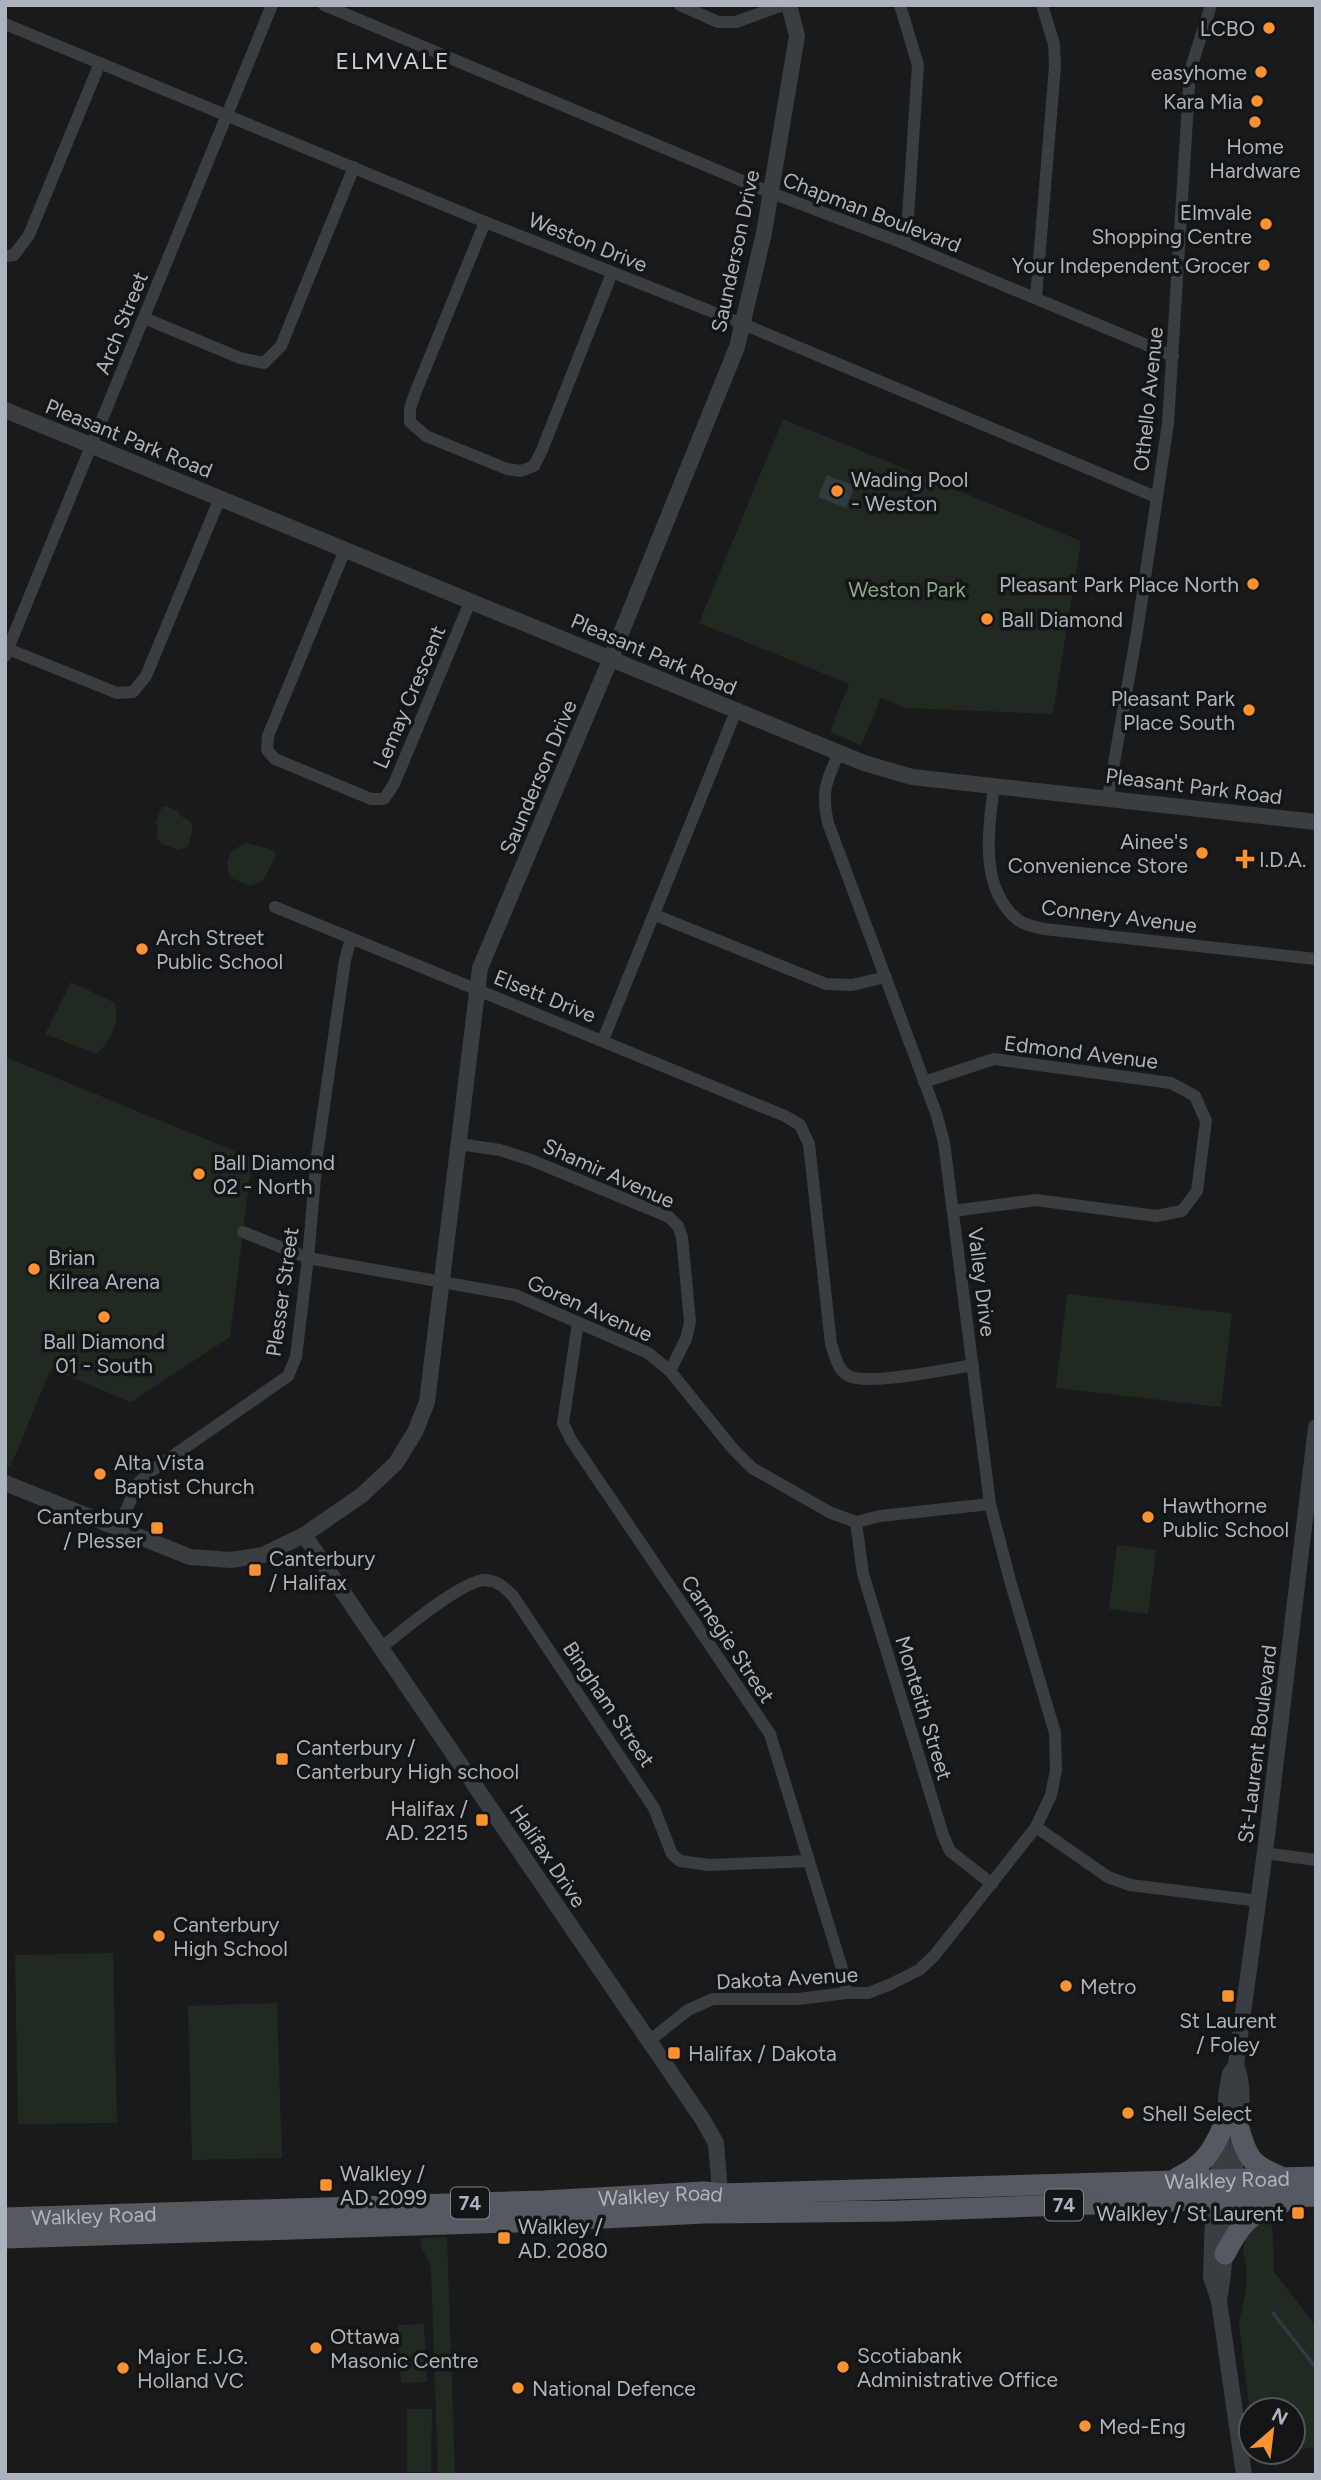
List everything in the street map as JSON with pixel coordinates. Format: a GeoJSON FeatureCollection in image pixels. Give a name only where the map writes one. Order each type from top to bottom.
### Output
{"type":"FeatureCollection","features":[{"type":"Feature","properties":{"kind":"main road"},"geometry":{"type":"LineString","coordinates":[[1171,2182],[1197,2168],[1231,2128],[1250,2160],[1264,2170],[1284,2178]]}},
{"type":"Feature","properties":{"kind":"main road","name":"Walkley Road"},"geometry":{"type":"LineString","coordinates":[[721,2203],[1013,2207],[1223,2189],[1284,2178],[1314,2190]]}},
{"type":"Feature","properties":{"kind":"main road","name":"Walkley Road"},"geometry":{"type":"LineString","coordinates":[[6,2228],[544,2211],[1011,2186],[1171,2182],[1223,2189],[1314,2190]]}},
{"type":"Feature","properties":{"kind":"main road"},"geometry":{"type":"LineString","coordinates":[[1011,2186],[1013,2207]]}},
{"type":"Feature","properties":{"kind":"main road"},"geometry":{"type":"LineString","coordinates":[[1225,2254],[1236,2233],[1254,2213],[1314,2190]]}},
{"type":"Feature","properties":{"kind":"street","name":"Arch Street"},"geometry":{"type":"LineString","coordinates":[[7,652],[272,5]]}},
{"type":"Feature","properties":{"kind":"street","name":"Chapman Boulevard"},"geometry":{"type":"LineString","coordinates":[[324,5],[769,192],[903,243],[1174,356]]}},
{"type":"Feature","properties":{"kind":"street"},"geometry":{"type":"LineString","coordinates":[[680,5],[718,22],[736,22],[783,5]]}},
{"type":"Feature","properties":{"kind":"street","name":"Saunderson Drive"},"geometry":{"type":"LineString","coordinates":[[5,1483],[190,1557],[231,1560],[263,1555],[304,1535],[362,1495],[396,1464],[415,1432],[427,1402],[480,968],[611,658],[737,347],[764,233],[797,36],[789,5]]}},
{"type":"Feature","properties":{"kind":"street"},"geometry":{"type":"LineString","coordinates":[[900,5],[918,65],[908,220],[903,243]]}},
{"type":"Feature","properties":{"kind":"street"},"geometry":{"type":"LineString","coordinates":[[1036,297],[1055,66],[1054,44],[1042,5]]}},
{"type":"Feature","properties":{"kind":"street","name":"Othello Avenue"},"geometry":{"type":"LineString","coordinates":[[1108,797],[1137,632],[1168,423],[1190,71],[1212,5]]}},
{"type":"Feature","properties":{"kind":"street","name":"Weston Drive"},"geometry":{"type":"LineString","coordinates":[[5,24],[485,222],[743,324],[1156,497]]}},
{"type":"Feature","properties":{"kind":"street"},"geometry":{"type":"LineString","coordinates":[[5,256],[14,255],[29,235],[100,62]]}},
{"type":"Feature","properties":{"kind":"street"},"geometry":{"type":"LineString","coordinates":[[144,318],[240,358],[264,363],[281,346],[354,167]]}},
{"type":"Feature","properties":{"kind":"street"},"geometry":{"type":"LineString","coordinates":[[485,222],[416,391],[410,408],[410,422],[426,436],[507,469],[521,471],[534,466],[612,273]]}},
{"type":"Feature","properties":{"kind":"street","name":"Pleasant Park Road"},"geometry":{"type":"LineString","coordinates":[[5,410],[864,764],[912,776],[1316,822]]}},
{"type":"Feature","properties":{"kind":"street"},"geometry":{"type":"LineString","coordinates":[[7,652],[117,693],[134,692],[146,676],[220,498]]}},
{"type":"Feature","properties":{"kind":"street","name":"Lemay Crescent"},"geometry":{"type":"LineString","coordinates":[[345,550],[268,736],[267,750],[275,760],[371,799],[384,799],[394,784],[470,602]]}},
{"type":"Feature","properties":{"kind":"street"},"geometry":{"type":"LineString","coordinates":[[603,1040],[736,711]]}},
{"type":"Feature","properties":{"kind":"street","name":"Valley Drive"},"geometry":{"type":"LineString","coordinates":[[839,753],[824,789],[823,803],[944,1142],[990,1504],[1055,1733],[1056,1770],[1051,1796],[1036,1827]]}},
{"type":"Feature","properties":{"kind":"street","name":"Connery Avenue"},"geometry":{"type":"LineString","coordinates":[[994,785],[988,862],[1002,900],[1020,921],[1044,929],[1316,960]]}},
{"type":"Feature","properties":{"kind":"street","name":"Elsett Drive"},"geometry":{"type":"LineString","coordinates":[[275,907],[603,1040],[785,1116],[800,1125],[809,1144],[831,1344],[840,1368],[850,1377],[869,1380],[973,1365]]}},
{"type":"Feature","properties":{"kind":"street"},"geometry":{"type":"LineString","coordinates":[[655,915],[826,984],[852,985],[886,977]]}},
{"type":"Feature","properties":{"kind":"street","name":"Plesser Street"},"geometry":{"type":"LineString","coordinates":[[118,1529],[138,1483],[154,1469],[288,1376],[296,1357],[317,1155],[345,960],[351,939]]}},
{"type":"Feature","properties":{"kind":"street","name":"Edmond Avenue"},"geometry":{"type":"LineString","coordinates":[[924,1082],[994,1059],[1171,1083],[1195,1096],[1206,1121],[1196,1191],[1182,1211],[1156,1216],[1036,1200],[953,1211]]}},
{"type":"Feature","properties":{"kind":"street","name":"Shamir Avenue"},"geometry":{"type":"LineString","coordinates":[[458,1144],[500,1150],[531,1160],[669,1217],[678,1226],[682,1237],[690,1322],[686,1339],[670,1371]]}},
{"type":"Feature","properties":{"kind":"street","name":"Goren Avenue"},"geometry":{"type":"LineString","coordinates":[[243,1232],[308,1258],[515,1296],[648,1353],[670,1371],[733,1450],[752,1468],[831,1513],[856,1522]]}},
{"type":"Feature","properties":{"kind":"street","name":"Carnegie Street"},"geometry":{"type":"LineString","coordinates":[[578,1323],[563,1423],[571,1440],[770,1734],[844,1975],[846,1993]]}},
{"type":"Feature","properties":{"kind":"street","name":"St-Laurent Boulevard"},"geometry":{"type":"LineString","coordinates":[[1244,2475],[1219,2301],[1211,2277],[1231,2128],[1242,2092],[1241,2077],[1236,2065],[1310,1519],[1316,1427]]}},
{"type":"Feature","properties":{"kind":"street"},"geometry":{"type":"LineString","coordinates":[[856,1522],[880,1516],[990,1504]]}},
{"type":"Feature","properties":{"kind":"street","name":"Monteith Street"},"geometry":{"type":"LineString","coordinates":[[856,1522],[863,1574],[943,1835],[950,1851],[992,1884]]}},
{"type":"Feature","properties":{"kind":"street","name":"Halifax Drive"},"geometry":{"type":"LineString","coordinates":[[304,1535],[703,2120],[716,2143],[721,2203]]}},
{"type":"Feature","properties":{"kind":"street","name":"Bingham Street"},"geometry":{"type":"LineString","coordinates":[[382,1647],[427,1612],[476,1581],[487,1580],[500,1584],[513,1596],[648,1798],[672,1854],[680,1861],[709,1865],[809,1861]]}},
{"type":"Feature","properties":{"kind":"street"},"geometry":{"type":"LineString","coordinates":[[1036,1827],[1108,1877],[1130,1885],[1259,1901]]}},
{"type":"Feature","properties":{"kind":"street","name":"Dakota Avenue"},"geometry":{"type":"LineString","coordinates":[[648,2042],[688,2010],[713,1999],[798,1999],[868,1993],[889,1986],[919,1970],[934,1956],[1036,1827]]}},
{"type":"Feature","properties":{"kind":"street"},"geometry":{"type":"LineString","coordinates":[[1265,1853],[1316,1860]]}},
{"type":"Feature","properties":{"kind":"street","name":"St-Laurent Boulevard"},"geometry":{"type":"LineString","coordinates":[[1219,2301],[1225,2254],[1223,2189]]}},
{"type":"Feature","properties":{"kind":"green space","name":"Weston Park"},"geometry":{"type":"Polygon","coordinates":[[[783,419],[1081,541],[1053,714],[906,708],[881,698],[861,745],[830,732],[849,684],[699,623],[783,419]]]}},
{"type":"Feature","properties":{"kind":"green space"},"geometry":{"type":"Polygon","coordinates":[[[162,807],[180,812],[179,815],[190,821],[193,828],[188,846],[179,850],[161,844],[156,836],[158,825],[155,823],[162,807]]]}},
{"type":"Feature","properties":{"kind":"green space"},"geometry":{"type":"Polygon","coordinates":[[[246,843],[274,850],[276,856],[263,880],[251,886],[231,878],[227,866],[231,853],[246,843]]]}},
{"type":"Feature","properties":{"kind":"green space"},"geometry":{"type":"Polygon","coordinates":[[[71,982],[115,1003],[113,1031],[96,1054],[45,1034],[71,982]]]}},
{"type":"Feature","properties":{"kind":"green space"},"geometry":{"type":"Polygon","coordinates":[[[5,1057],[252,1158],[230,1337],[131,1402],[51,1369],[10,1467],[5,1465],[5,1057]]]}},
{"type":"Feature","properties":{"kind":"green space"},"geometry":{"type":"Polygon","coordinates":[[[1067,1294],[1232,1313],[1221,1407],[1056,1388],[1067,1294]]]}},
{"type":"Feature","properties":{"kind":"green space"},"geometry":{"type":"Polygon","coordinates":[[[1117,1545],[1156,1550],[1148,1614],[1109,1609],[1117,1545]]]}},
{"type":"Feature","properties":{"kind":"green space"},"geometry":{"type":"Polygon","coordinates":[[[113,1953],[117,2123],[18,2124],[15,1955],[113,1953]]]}},
{"type":"Feature","properties":{"kind":"green space"},"geometry":{"type":"Polygon","coordinates":[[[277,2003],[282,2158],[192,2160],[188,2006],[277,2003]]]}},
{"type":"Feature","properties":{"kind":"green space"},"geometry":{"type":"Polygon","coordinates":[[[1272,2216],[1274,2272],[1316,2326],[1316,2447],[1307,2448],[1307,2396],[1248,2396],[1239,2323],[1246,2291],[1247,2269],[1243,2250],[1247,2232],[1272,2216]]]}},
{"type":"Feature","properties":{"kind":"green space"},"geometry":{"type":"Polygon","coordinates":[[[447,2237],[455,2475],[438,2475],[431,2267],[420,2238],[447,2237]]]}},
{"type":"Feature","properties":{"kind":"green space"},"geometry":{"type":"Polygon","coordinates":[[[424,2324],[427,2382],[401,2383],[398,2325],[424,2324]]]}},
{"type":"Feature","properties":{"kind":"green space"},"geometry":{"type":"Polygon","coordinates":[[[407,2409],[432,2409],[431,2472],[407,2472],[407,2409]]]}},
{"type":"Feature","properties":{"kind":"shaded area","name":"Wading Pool - Weston"},"geometry":{"type":"Polygon","coordinates":[[[827,475],[855,486],[846,508],[818,497],[827,475]]]}},
{"type":"Feature","properties":{"kind":"waterway"},"geometry":{"type":"LineString","coordinates":[[1273,2313],[1316,2368]]}},
{"type":"Feature","properties":{"kind":"place","name":"LCBO"},"geometry":{"type":"Point","coordinates":[1269,28]}},
{"type":"Feature","properties":{"kind":"place","name":"easyhome"},"geometry":{"type":"Point","coordinates":[1261,72]}},
{"type":"Feature","properties":{"kind":"place","name":"Kara Mia"},"geometry":{"type":"Point","coordinates":[1257,101]}},
{"type":"Feature","properties":{"kind":"place","name":"Home Hardware"},"geometry":{"type":"Point","coordinates":[1255,122]}},
{"type":"Feature","properties":{"kind":"place","name":"Elmvale Shopping Centre"},"geometry":{"type":"Point","coordinates":[1266,224]}},
{"type":"Feature","properties":{"kind":"place","name":"Your Independent Grocer"},"geometry":{"type":"Point","coordinates":[1264,265]}},
{"type":"Feature","properties":{"kind":"place","name":"Wading Pool - Weston"},"geometry":{"type":"Point","coordinates":[837,491]}},
{"type":"Feature","properties":{"kind":"place","name":"Pleasant Park Place North"},"geometry":{"type":"Point","coordinates":[1253,584]}},
{"type":"Feature","properties":{"kind":"place","name":"Ball Diamond"},"geometry":{"type":"Point","coordinates":[987,619]}},
{"type":"Feature","properties":{"kind":"place","name":"Pleasant Park Place South"},"geometry":{"type":"Point","coordinates":[1249,710]}},
{"type":"Feature","properties":{"kind":"place","name":"Ainee's Convenience Store"},"geometry":{"type":"Point","coordinates":[1202,853]}},
{"type":"Feature","properties":{"kind":"place","name":"I.D.A."},"geometry":{"type":"Point","coordinates":[1245,859]}},
{"type":"Feature","properties":{"kind":"place","name":"Arch Street Public School"},"geometry":{"type":"Point","coordinates":[142,949]}},
{"type":"Feature","properties":{"kind":"place","name":"Ball Diamond 02 - North"},"geometry":{"type":"Point","coordinates":[199,1174]}},
{"type":"Feature","properties":{"kind":"place","name":"Brian Kilrea Arena"},"geometry":{"type":"Point","coordinates":[34,1269]}},
{"type":"Feature","properties":{"kind":"place","name":"Ball Diamond 01 - South"},"geometry":{"type":"Point","coordinates":[104,1317]}},
{"type":"Feature","properties":{"kind":"place","name":"Alta Vista Baptist Church"},"geometry":{"type":"Point","coordinates":[100,1474]}},
{"type":"Feature","properties":{"kind":"place","name":"Hawthorne Public School"},"geometry":{"type":"Point","coordinates":[1148,1517]}},
{"type":"Feature","properties":{"kind":"place","name":"Canterbury / Plesser"},"geometry":{"type":"Point","coordinates":[157,1528]}},
{"type":"Feature","properties":{"kind":"place","name":"Canterbury / Halifax"},"geometry":{"type":"Point","coordinates":[255,1570]}},
{"type":"Feature","properties":{"kind":"place","name":"Canterbury / Canterbury High school"},"geometry":{"type":"Point","coordinates":[282,1759]}},
{"type":"Feature","properties":{"kind":"place","name":"Halifax / AD. 2215"},"geometry":{"type":"Point","coordinates":[482,1820]}},
{"type":"Feature","properties":{"kind":"place","name":"Canterbury High School"},"geometry":{"type":"Point","coordinates":[159,1936]}},
{"type":"Feature","properties":{"kind":"place","name":"Metro"},"geometry":{"type":"Point","coordinates":[1066,1986]}},
{"type":"Feature","properties":{"kind":"place","name":"St Laurent / Foley"},"geometry":{"type":"Point","coordinates":[1228,1996]}},
{"type":"Feature","properties":{"kind":"place","name":"Halifax / Dakota"},"geometry":{"type":"Point","coordinates":[674,2053]}},
{"type":"Feature","properties":{"kind":"place","name":"Shell Select"},"geometry":{"type":"Point","coordinates":[1128,2113]}},
{"type":"Feature","properties":{"kind":"place","name":"Walkley / AD. 2099"},"geometry":{"type":"Point","coordinates":[326,2185]}},
{"type":"Feature","properties":{"kind":"place","name":"Walkley / St Laurent"},"geometry":{"type":"Point","coordinates":[1298,2213]}},
{"type":"Feature","properties":{"kind":"place","name":"Walkley / AD. 2080"},"geometry":{"type":"Point","coordinates":[504,2238]}},
{"type":"Feature","properties":{"kind":"place","name":"Ottawa Masonic Centre"},"geometry":{"type":"Point","coordinates":[316,2348]}},
{"type":"Feature","properties":{"kind":"place","name":"Scotiabank Administrative Office"},"geometry":{"type":"Point","coordinates":[843,2367]}},
{"type":"Feature","properties":{"kind":"place","name":"Major E.J.G. Holland VC"},"geometry":{"type":"Point","coordinates":[123,2368]}},
{"type":"Feature","properties":{"kind":"place","name":"National Defence"},"geometry":{"type":"Point","coordinates":[518,2388]}},
{"type":"Feature","properties":{"kind":"place","name":"Med-Eng"},"geometry":{"type":"Point","coordinates":[1085,2426]}},
{"type":"Feature","properties":{"kind":"district","name":"ELMVALE"},"geometry":{"type":"Point","coordinates":[393,61]}}]}
